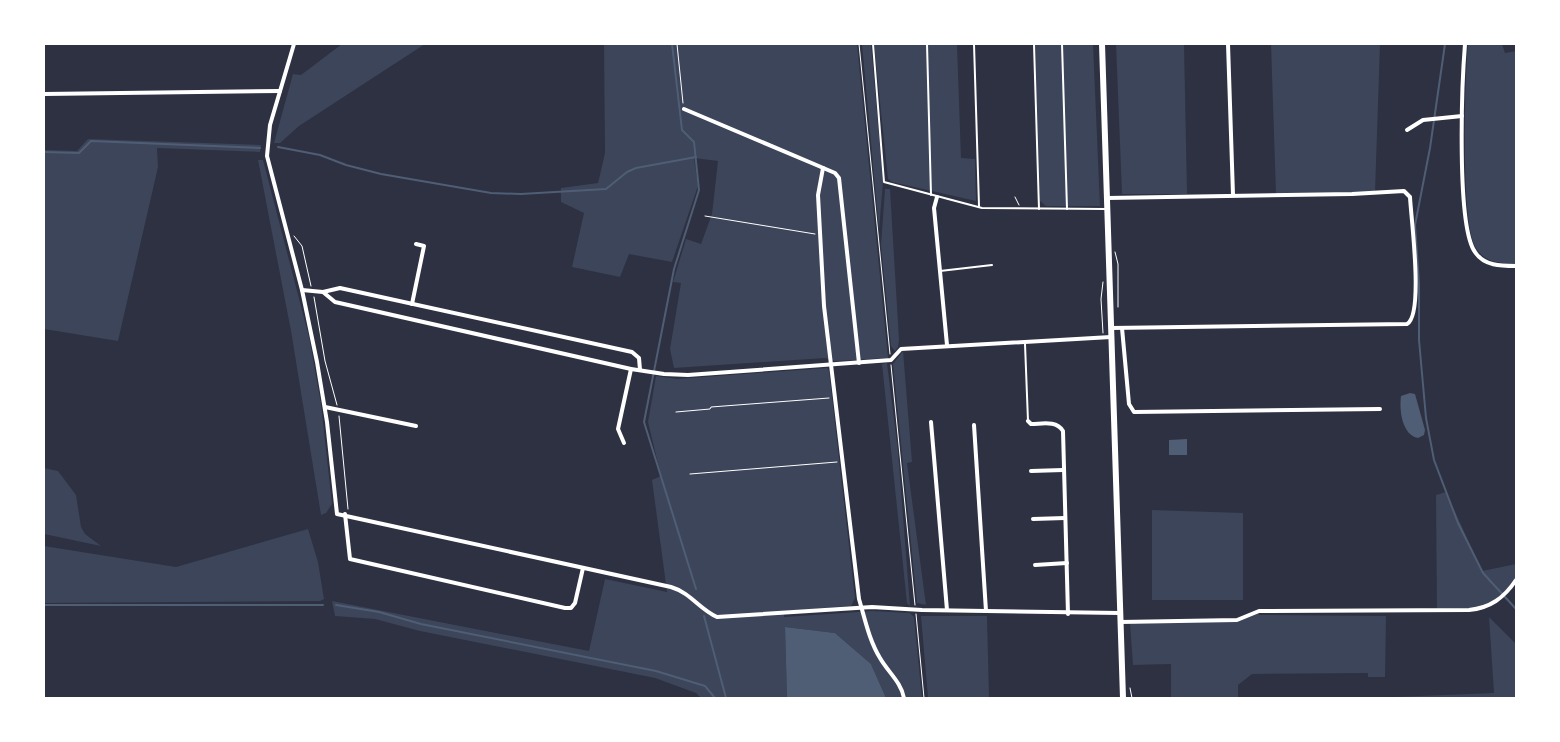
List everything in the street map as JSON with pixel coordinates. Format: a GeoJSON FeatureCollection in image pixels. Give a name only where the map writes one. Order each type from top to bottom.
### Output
{"type":"FeatureCollection","features":[{"type":"Feature","properties":{"kind":"main road"},"geometry":{"type":"LineString","coordinates":[[1102,44],[1123,698]]}},
{"type":"Feature","properties":{"kind":"street"},"geometry":{"type":"LineString","coordinates":[[294,44],[267,140],[267,156],[302,290],[325,407],[337,514],[683,591],[708,613],[717,617],[862,608],[1120,614]]}},
{"type":"Feature","properties":{"kind":"street"},"geometry":{"type":"LineString","coordinates":[[1228,44],[1232,195]]}},
{"type":"Feature","properties":{"kind":"street"},"geometry":{"type":"LineString","coordinates":[[1466,44],[1462,116],[1465,217],[1469,241],[1476,254],[1487,262],[1516,266]]}},
{"type":"Feature","properties":{"kind":"street"},"geometry":{"type":"LineString","coordinates":[[44,94],[280,91]]}},
{"type":"Feature","properties":{"kind":"street"},"geometry":{"type":"LineString","coordinates":[[684,109],[823,168],[834,173],[839,178],[859,363]]}},
{"type":"Feature","properties":{"kind":"street"},"geometry":{"type":"LineString","coordinates":[[1407,130],[1416,123],[1431,119],[1462,116]]}},
{"type":"Feature","properties":{"kind":"street"},"geometry":{"type":"LineString","coordinates":[[823,168],[818,195],[830,365],[862,608],[870,637],[880,659],[902,690],[904,698]]}},
{"type":"Feature","properties":{"kind":"street"},"geometry":{"type":"LineString","coordinates":[[1107,198],[1352,194],[1402,191],[1408,193],[1410,197],[1416,304],[1414,317],[1407,324],[1111,328]]}},
{"type":"Feature","properties":{"kind":"street"},"geometry":{"type":"LineString","coordinates":[[937,197],[934,208],[947,346]]}},
{"type":"Feature","properties":{"kind":"street"},"geometry":{"type":"LineString","coordinates":[[412,304],[424,246],[416,244]]}},
{"type":"Feature","properties":{"kind":"street"},"geometry":{"type":"LineString","coordinates":[[302,290],[323,292],[340,288],[632,352],[639,358],[640,370]]}},
{"type":"Feature","properties":{"kind":"street"},"geometry":{"type":"LineString","coordinates":[[323,292],[335,302],[646,372],[688,375],[891,360],[901,349],[1111,337]]}},
{"type":"Feature","properties":{"kind":"street"},"geometry":{"type":"LineString","coordinates":[[1122,328],[1129,402],[1134,412],[1380,409]]}},
{"type":"Feature","properties":{"kind":"street"},"geometry":{"type":"LineString","coordinates":[[624,443],[618,429],[632,369]]}},
{"type":"Feature","properties":{"kind":"street"},"geometry":{"type":"LineString","coordinates":[[325,407],[338,408],[416,426]]}},
{"type":"Feature","properties":{"kind":"street"},"geometry":{"type":"LineString","coordinates":[[1028,421],[1031,424],[1054,424],[1060,426],[1063,431],[1068,614]]}},
{"type":"Feature","properties":{"kind":"street"},"geometry":{"type":"LineString","coordinates":[[931,422],[947,610]]}},
{"type":"Feature","properties":{"kind":"street"},"geometry":{"type":"LineString","coordinates":[[974,425],[986,611]]}},
{"type":"Feature","properties":{"kind":"street"},"geometry":{"type":"LineString","coordinates":[[1031,471],[1063,470]]}},
{"type":"Feature","properties":{"kind":"street"},"geometry":{"type":"LineString","coordinates":[[347,515],[350,559],[565,608],[571,608],[575,603],[583,568]]}},
{"type":"Feature","properties":{"kind":"street"},"geometry":{"type":"LineString","coordinates":[[1033,519],[1065,518]]}},
{"type":"Feature","properties":{"kind":"street"},"geometry":{"type":"LineString","coordinates":[[1035,565],[1067,563]]}},
{"type":"Feature","properties":{"kind":"street"},"geometry":{"type":"LineString","coordinates":[[1120,622],[1237,620],[1259,611],[1469,610],[1485,608],[1496,602],[1516,580]]}},
{"type":"Feature","properties":{"kind":"lane"},"geometry":{"type":"LineString","coordinates":[[873,44],[884,182],[979,207],[1107,209]]}},
{"type":"Feature","properties":{"kind":"lane"},"geometry":{"type":"LineString","coordinates":[[927,44],[931,195]]}},
{"type":"Feature","properties":{"kind":"lane"},"geometry":{"type":"LineString","coordinates":[[974,44],[979,207]]}},
{"type":"Feature","properties":{"kind":"lane"},"geometry":{"type":"LineString","coordinates":[[1034,44],[1039,209]]}},
{"type":"Feature","properties":{"kind":"lane"},"geometry":{"type":"LineString","coordinates":[[1062,44],[1067,209]]}},
{"type":"Feature","properties":{"kind":"lane"},"geometry":{"type":"LineString","coordinates":[[940,270],[992,265]]}},
{"type":"Feature","properties":{"kind":"lane"},"geometry":{"type":"LineString","coordinates":[[1024,341],[1028,421]]}},
{"type":"Feature","properties":{"kind":"path"},"geometry":{"type":"LineString","coordinates":[[678,44],[684,109]]}},
{"type":"Feature","properties":{"kind":"path"},"geometry":{"type":"LineString","coordinates":[[859,44],[924,698]]}},
{"type":"Feature","properties":{"kind":"path"},"geometry":{"type":"LineString","coordinates":[[1015,197],[1019,202],[1019,208]]}},
{"type":"Feature","properties":{"kind":"path"},"geometry":{"type":"LineString","coordinates":[[704,216],[821,235]]}},
{"type":"Feature","properties":{"kind":"path"},"geometry":{"type":"LineString","coordinates":[[292,234],[302,246],[325,361],[338,408],[347,515]]}},
{"type":"Feature","properties":{"kind":"path"},"geometry":{"type":"LineString","coordinates":[[1114,246],[1118,264],[1117,314]]}},
{"type":"Feature","properties":{"kind":"path"},"geometry":{"type":"LineString","coordinates":[[676,412],[710,409],[711,407],[835,398]]}},
{"type":"Feature","properties":{"kind":"path"},"geometry":{"type":"LineString","coordinates":[[690,474],[842,462]]}},
{"type":"Feature","properties":{"kind":"shaded area"},"geometry":{"type":"Polygon","coordinates":[[[342,44],[425,44],[299,126],[280,143],[274,143],[293,74],[301,75],[342,44]]]}},
{"type":"Feature","properties":{"kind":"shaded area"},"geometry":{"type":"Polygon","coordinates":[[[604,44],[857,44],[888,358],[835,361],[825,358],[674,368],[670,349],[681,283],[673,282],[686,239],[701,244],[712,214],[718,161],[694,158],[698,186],[672,262],[629,254],[620,277],[572,267],[584,213],[561,202],[561,188],[598,183],[605,153],[604,44]]]}},
{"type":"Feature","properties":{"kind":"shaded area"},"geometry":{"type":"Polygon","coordinates":[[[862,44],[871,44],[883,182],[879,230],[862,44]]]}},
{"type":"Feature","properties":{"kind":"shaded area"},"geometry":{"type":"Polygon","coordinates":[[[874,44],[957,44],[961,158],[975,159],[976,201],[892,182],[888,179],[874,44]]]}},
{"type":"Feature","properties":{"kind":"shaded area"},"geometry":{"type":"Polygon","coordinates":[[[1035,44],[1093,44],[1100,206],[1046,206],[1040,201],[1035,44]]]}},
{"type":"Feature","properties":{"kind":"shaded area"},"geometry":{"type":"Polygon","coordinates":[[[1116,44],[1184,44],[1187,194],[1122,194],[1116,44]]]}},
{"type":"Feature","properties":{"kind":"shaded area"},"geometry":{"type":"Polygon","coordinates":[[[1271,44],[1380,44],[1375,193],[1276,195],[1271,44]]]}},
{"type":"Feature","properties":{"kind":"shaded area"},"geometry":{"type":"Polygon","coordinates":[[[1468,44],[1502,44],[1505,53],[1516,51],[1516,264],[1493,261],[1484,257],[1476,248],[1471,234],[1465,150],[1468,44]]]}},
{"type":"Feature","properties":{"kind":"shaded area"},"geometry":{"type":"Polygon","coordinates":[[[88,139],[261,145],[260,152],[157,148],[158,167],[118,341],[44,329],[44,150],[77,151],[88,139]]]}},
{"type":"Feature","properties":{"kind":"shaded area"},"geometry":{"type":"Polygon","coordinates":[[[258,160],[263,160],[309,337],[321,404],[332,504],[326,513],[321,515],[291,331],[258,160]]]}},
{"type":"Feature","properties":{"kind":"shaded area"},"geometry":{"type":"Polygon","coordinates":[[[885,189],[890,189],[899,340],[895,351],[891,346],[881,245],[885,189]]]}},
{"type":"Feature","properties":{"kind":"shaded area"},"geometry":{"type":"Polygon","coordinates":[[[903,351],[912,462],[907,463],[926,605],[917,603],[893,364],[903,351]]]}},
{"type":"Feature","properties":{"kind":"shaded area"},"geometry":{"type":"Polygon","coordinates":[[[887,363],[898,451],[910,606],[907,603],[882,364],[887,363]]]}},
{"type":"Feature","properties":{"kind":"shaded area"},"geometry":{"type":"Polygon","coordinates":[[[827,368],[829,371],[855,598],[851,606],[784,611],[784,617],[873,611],[910,613],[914,617],[922,698],[886,698],[871,664],[835,633],[785,627],[787,698],[701,698],[696,693],[655,678],[420,631],[375,619],[335,616],[332,601],[589,651],[605,579],[667,592],[652,480],[661,476],[648,422],[656,376],[677,379],[827,368]]]}},
{"type":"Feature","properties":{"kind":"shaded area"},"geometry":{"type":"Polygon","coordinates":[[[1410,393],[1415,394],[1425,430],[1424,435],[1418,438],[1408,432],[1401,415],[1401,396],[1410,393]]]}},
{"type":"Feature","properties":{"kind":"shaded area"},"geometry":{"type":"Polygon","coordinates":[[[1187,439],[1187,455],[1169,455],[1169,440],[1187,439]]]}},
{"type":"Feature","properties":{"kind":"shaded area"},"geometry":{"type":"Polygon","coordinates":[[[44,468],[58,471],[76,495],[81,527],[85,534],[101,546],[44,534],[44,468]]]}},
{"type":"Feature","properties":{"kind":"shaded area"},"geometry":{"type":"Polygon","coordinates":[[[1446,492],[1482,571],[1516,564],[1516,580],[1511,588],[1488,607],[1437,612],[1436,495],[1446,492]]]}},
{"type":"Feature","properties":{"kind":"shaded area"},"geometry":{"type":"Polygon","coordinates":[[[1152,510],[1243,513],[1243,600],[1152,600],[1152,510]]]}},
{"type":"Feature","properties":{"kind":"shaded area"},"geometry":{"type":"Polygon","coordinates":[[[308,529],[318,562],[324,599],[320,601],[44,603],[44,546],[176,567],[308,529]]]}},
{"type":"Feature","properties":{"kind":"shaded area"},"geometry":{"type":"Polygon","coordinates":[[[1259,611],[1259,615],[1386,616],[1385,677],[1368,677],[1368,673],[1252,674],[1238,685],[1238,698],[1171,698],[1171,664],[1133,665],[1130,623],[1237,620],[1259,611]]]}},
{"type":"Feature","properties":{"kind":"shaded area"},"geometry":{"type":"Polygon","coordinates":[[[921,616],[987,616],[989,698],[928,698],[921,616]]]}},
{"type":"Feature","properties":{"kind":"shaded area"},"geometry":{"type":"Polygon","coordinates":[[[1489,617],[1516,644],[1516,698],[1369,698],[1494,693],[1489,617]]]}},
{"type":"Feature","properties":{"kind":"shaded area"},"geometry":{"type":"Polygon","coordinates":[[[785,627],[835,633],[871,664],[886,698],[787,698],[785,627]]]}},
{"type":"Feature","properties":{"kind":"waterway"},"geometry":{"type":"LineString","coordinates":[[672,44],[682,130],[694,142],[699,190],[674,269],[644,422],[696,589]]}},
{"type":"Feature","properties":{"kind":"waterway"},"geometry":{"type":"LineString","coordinates":[[1445,44],[1430,148],[1415,225],[1419,284],[1419,340],[1426,418],[1434,460],[1458,523],[1483,573],[1516,609]]}},
{"type":"Feature","properties":{"kind":"waterway"},"geometry":{"type":"LineString","coordinates":[[44,152],[79,153],[91,141],[260,148]]}},
{"type":"Feature","properties":{"kind":"waterway"},"geometry":{"type":"LineString","coordinates":[[278,147],[320,155],[346,165],[381,174],[491,193],[521,194],[606,189],[627,172],[636,168],[696,157]]}},
{"type":"Feature","properties":{"kind":"waterway"},"geometry":{"type":"LineString","coordinates":[[44,605],[323,605]]}},
{"type":"Feature","properties":{"kind":"waterway"},"geometry":{"type":"LineString","coordinates":[[336,605],[379,612],[421,624],[656,671],[705,686],[715,698]]}},
{"type":"Feature","properties":{"kind":"waterway"},"geometry":{"type":"LineString","coordinates":[[704,616],[726,698]]}}]}
